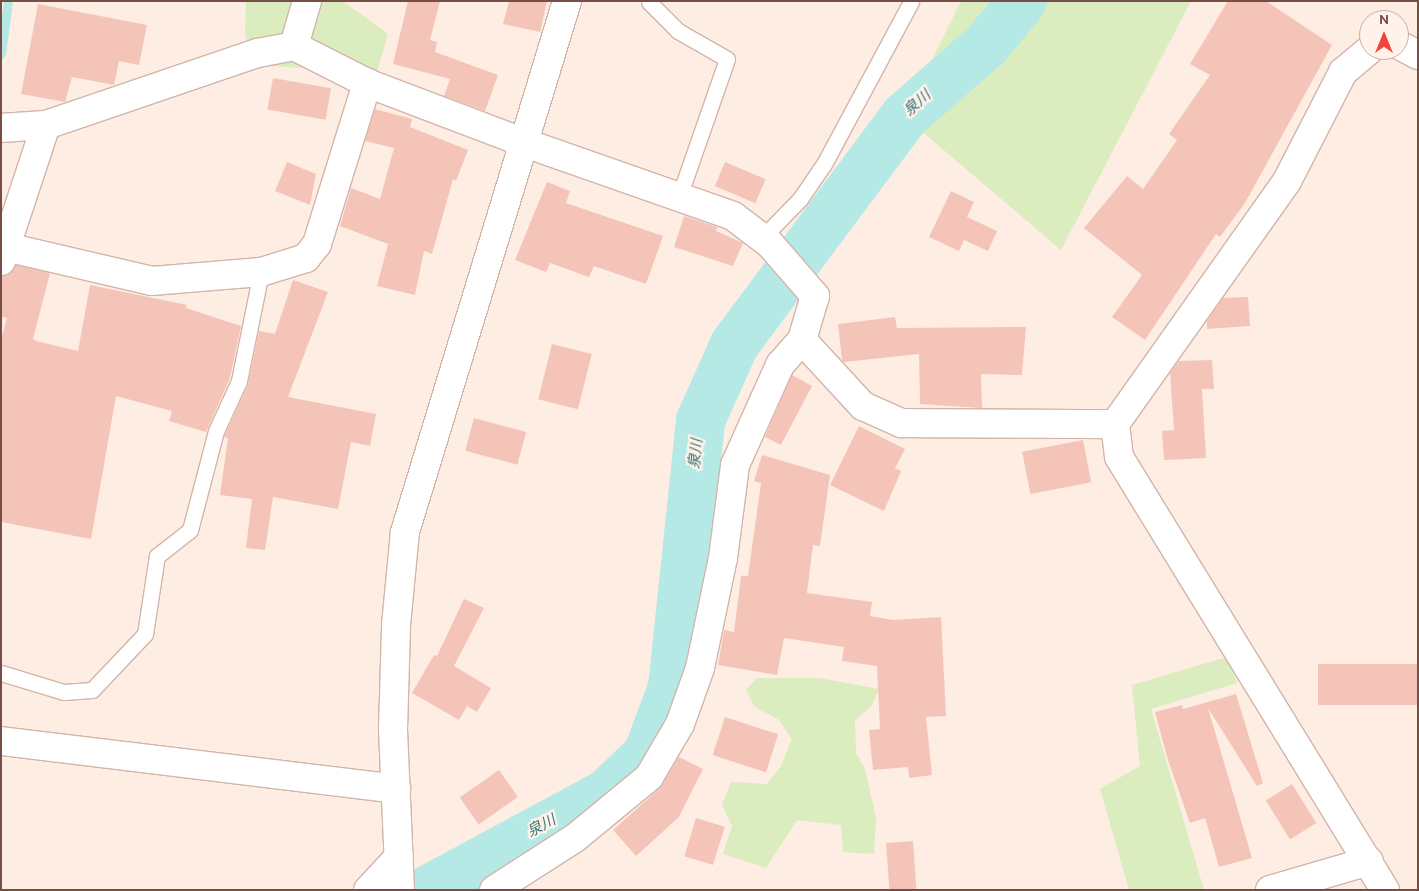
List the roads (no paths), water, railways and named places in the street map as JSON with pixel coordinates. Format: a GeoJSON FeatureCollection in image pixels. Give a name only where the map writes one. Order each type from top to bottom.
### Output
{"type":"FeatureCollection","features":[{"type":"Feature","properties":{"kind":"street"},"geometry":{"type":"LineString","coordinates":[[294,46],[307,1]]}},
{"type":"Feature","properties":{"kind":"street"},"geometry":{"type":"LineString","coordinates":[[368,890],[399,873],[393,729],[396,625],[405,532],[567,1]]}},
{"type":"Feature","properties":{"kind":"street"},"geometry":{"type":"LineString","coordinates":[[5,128],[46,125],[258,53],[294,46],[367,83],[525,143],[733,216],[766,241],[815,296],[802,340],[780,364],[735,465],[722,558],[700,668],[680,724],[649,777],[575,838],[494,890]]}},
{"type":"Feature","properties":{"kind":"street"},"geometry":{"type":"LineString","coordinates":[[1359,58],[1343,72],[1287,181],[1115,424],[1119,457],[1369,861],[1385,890]]}},
{"type":"Feature","properties":{"kind":"street"},"geometry":{"type":"LineString","coordinates":[[46,125],[4,254],[152,281],[262,272],[306,258],[317,244],[367,83]]}},
{"type":"Feature","properties":{"kind":"street"},"geometry":{"type":"LineString","coordinates":[[802,340],[863,406],[901,423],[1115,424]]}},
{"type":"Feature","properties":{"kind":"street"},"geometry":{"type":"LineString","coordinates":[[1,741],[396,789]]}},
{"type":"Feature","properties":{"kind":"street"},"geometry":{"type":"LineString","coordinates":[[1270,890],[1369,861]]}},
{"type":"Feature","properties":{"kind":"lane"},"geometry":{"type":"LineString","coordinates":[[649,2],[678,31],[727,60],[679,197]]}},
{"type":"Feature","properties":{"kind":"lane"},"geometry":{"type":"LineString","coordinates":[[766,241],[800,199],[824,164],[910,2]]}},
{"type":"Feature","properties":{"kind":"lane"},"geometry":{"type":"LineString","coordinates":[[1,673],[64,692],[92,690],[145,634],[157,556],[190,530],[216,431],[240,381],[262,272]]}},
{"type":"Feature","properties":{"kind":"waterway"},"geometry":{"type":"LineString","coordinates":[[1,54],[8,1]]}},
{"type":"Feature","properties":{"kind":"waterway","name":"泉川"},"geometry":{"type":"LineString","coordinates":[[426,890],[606,793],[647,754],[672,687],[700,420],[734,344],[904,116],[986,44],[1022,1]]}}]}
